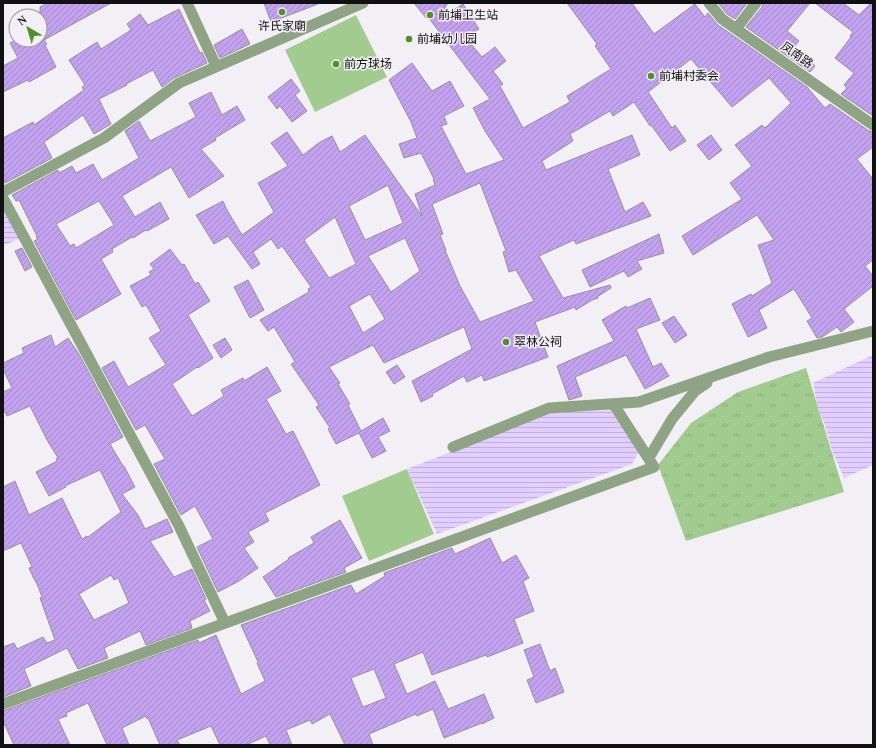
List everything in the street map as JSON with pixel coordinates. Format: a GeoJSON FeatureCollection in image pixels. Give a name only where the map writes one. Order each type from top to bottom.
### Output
{"type":"FeatureCollection","features":[{"type":"Feature","properties":{"kind":"street"},"geometry":{"type":"LineString","coordinates":[[187,3],[216,66]]}},
{"type":"Feature","properties":{"kind":"street"},"geometry":{"type":"LineString","coordinates":[[3,192],[104,138],[179,83],[363,3]]}},
{"type":"Feature","properties":{"kind":"street","name":"凤南路"},"geometry":{"type":"LineString","coordinates":[[709,3],[722,19],[873,125]]}},
{"type":"Feature","properties":{"kind":"street"},"geometry":{"type":"LineString","coordinates":[[736,28],[756,3]]}},
{"type":"Feature","properties":{"kind":"street"},"geometry":{"type":"LineString","coordinates":[[3,198],[179,526],[225,623]]}},
{"type":"Feature","properties":{"kind":"street"},"geometry":{"type":"LineString","coordinates":[[453,447],[549,408],[614,405],[639,402],[769,357],[873,331]]}},
{"type":"Feature","properties":{"kind":"street"},"geometry":{"type":"LineString","coordinates":[[650,456],[672,419],[695,391],[721,374]]}},
{"type":"Feature","properties":{"kind":"street"},"geometry":{"type":"LineString","coordinates":[[3,704],[654,467],[614,405]]}},
{"type":"Feature","properties":{"kind":"green space","name":"前方球场"},"geometry":{"type":"Polygon","coordinates":[[[356,15],[387,77],[315,112],[285,50],[356,15]]]}},
{"type":"Feature","properties":{"kind":"green space"},"geometry":{"type":"Polygon","coordinates":[[[806,368],[844,492],[686,541],[658,465],[691,423],[738,392],[806,368]]]}},
{"type":"Feature","properties":{"kind":"green space"},"geometry":{"type":"Polygon","coordinates":[[[407,469],[434,534],[369,561],[342,496],[407,469]]]}},
{"type":"Feature","properties":{"kind":"shaded area"},"geometry":{"type":"Polygon","coordinates":[[[3,204],[21,238],[3,246],[3,204]]]}},
{"type":"Feature","properties":{"kind":"shaded area"},"geometry":{"type":"Polygon","coordinates":[[[873,355],[873,465],[844,478],[833,453],[824,422],[818,409],[813,383],[873,355]]]}},
{"type":"Feature","properties":{"kind":"shaded area"},"geometry":{"type":"Polygon","coordinates":[[[610,410],[639,452],[632,464],[437,534],[407,469],[551,413],[610,410]]]}},
{"type":"Feature","properties":{"kind":"building"},"geometry":{"type":"Polygon","coordinates":[[[48,3],[111,3],[48,38],[48,8],[40,7],[48,3]]]}},
{"type":"Feature","properties":{"kind":"building","name":"许氏家廟"},"geometry":{"type":"Polygon","coordinates":[[[264,3],[318,3],[318,4],[271,22],[264,3]]]}},
{"type":"Feature","properties":{"kind":"building"},"geometry":{"type":"Polygon","coordinates":[[[414,3],[449,3],[445,6],[450,12],[463,4],[479,29],[466,38],[482,57],[495,47],[506,61],[493,71],[503,84],[500,86],[523,128],[570,102],[567,96],[611,69],[595,46],[597,44],[567,3],[632,3],[654,34],[695,4],[705,17],[708,13],[718,25],[807,87],[825,108],[830,104],[869,131],[873,132],[873,147],[857,159],[873,179],[873,260],[865,266],[873,276],[873,286],[844,309],[854,322],[841,332],[837,327],[822,337],[817,338],[807,321],[812,318],[794,289],[759,310],[767,328],[748,337],[732,304],[751,294],[752,296],[772,283],[758,245],[774,240],[757,215],[693,255],[682,236],[742,199],[730,183],[752,166],[735,145],[762,125],[765,128],[791,103],[769,78],[732,107],[691,59],[648,92],[672,128],[675,125],[686,141],[670,151],[651,125],[650,126],[634,102],[613,116],[610,111],[570,134],[573,141],[542,161],[546,170],[632,135],[640,155],[608,169],[625,212],[643,202],[651,216],[576,244],[574,240],[539,256],[563,298],[610,285],[611,288],[597,297],[598,298],[576,310],[575,307],[535,322],[548,357],[484,381],[482,375],[467,382],[464,376],[421,402],[412,381],[472,349],[464,327],[384,363],[373,345],[329,367],[340,383],[338,384],[350,404],[348,405],[361,431],[383,418],[390,431],[378,437],[386,451],[372,458],[359,433],[336,444],[328,429],[330,428],[316,407],[319,405],[291,364],[295,362],[274,327],[268,331],[260,320],[309,292],[308,289],[311,287],[282,246],[278,249],[271,239],[253,252],[260,264],[252,269],[228,236],[214,244],[196,215],[223,201],[242,235],[274,212],[258,183],[288,166],[271,143],[287,132],[303,155],[320,142],[332,136],[340,152],[365,135],[422,216],[415,194],[435,185],[434,179],[421,153],[404,158],[399,144],[417,138],[411,122],[389,80],[412,63],[432,91],[450,81],[464,106],[444,116],[447,124],[441,126],[466,174],[504,160],[485,131],[473,108],[490,99],[428,17],[426,18],[414,3]],[[480,183],[432,204],[443,234],[440,235],[445,250],[460,286],[480,322],[534,301],[516,270],[509,272],[503,252],[506,251],[480,183]],[[388,185],[349,206],[365,240],[403,223],[388,185]],[[335,217],[304,240],[329,278],[356,264],[335,217]],[[405,238],[368,256],[391,292],[420,271],[405,238]],[[370,294],[349,306],[363,333],[385,319],[370,294]]]}},
{"type":"Feature","properties":{"kind":"building"},"geometry":{"type":"Polygon","coordinates":[[[719,3],[747,3],[735,19],[727,14],[719,3]]]}},
{"type":"Feature","properties":{"kind":"building"},"geometry":{"type":"Polygon","coordinates":[[[763,3],[810,3],[787,31],[799,41],[793,48],[815,66],[810,72],[746,27],[762,7],[763,3]]]}},
{"type":"Feature","properties":{"kind":"building"},"geometry":{"type":"Polygon","coordinates":[[[815,3],[843,3],[859,15],[871,3],[873,3],[873,116],[841,94],[847,88],[844,85],[854,73],[835,58],[851,37],[850,36],[853,32],[815,3]]]}},
{"type":"Feature","properties":{"kind":"building"},"geometry":{"type":"Polygon","coordinates":[[[179,9],[200,53],[202,52],[207,63],[174,78],[162,87],[153,70],[99,99],[111,124],[94,134],[83,115],[44,142],[52,158],[5,183],[3,179],[3,138],[33,122],[34,125],[84,90],[82,87],[85,85],[69,60],[97,42],[101,49],[131,30],[127,24],[140,14],[148,25],[179,9]]]}},
{"type":"Feature","properties":{"kind":"building"},"geometry":{"type":"Polygon","coordinates":[[[242,29],[250,44],[220,58],[214,45],[242,29]]]}},
{"type":"Feature","properties":{"kind":"building"},"geometry":{"type":"Polygon","coordinates":[[[13,48],[46,48],[56,67],[29,82],[28,80],[3,92],[3,66],[18,58],[13,48]]]}},
{"type":"Feature","properties":{"kind":"building"},"geometry":{"type":"Polygon","coordinates":[[[291,79],[300,91],[295,95],[307,111],[292,122],[280,106],[277,109],[268,97],[291,79]]]}},
{"type":"Feature","properties":{"kind":"building"},"geometry":{"type":"Polygon","coordinates":[[[211,92],[222,115],[237,106],[245,120],[215,138],[216,140],[201,149],[224,176],[189,198],[171,167],[122,196],[135,217],[160,202],[169,219],[133,238],[132,237],[112,249],[113,252],[101,259],[121,294],[76,320],[34,241],[38,239],[36,237],[37,236],[19,200],[16,201],[12,195],[58,170],[59,173],[72,166],[76,173],[93,164],[102,180],[139,158],[125,131],[139,121],[150,141],[196,117],[189,103],[211,92]],[[99,201],[56,224],[70,246],[74,244],[76,248],[114,225],[99,201]]]}},
{"type":"Feature","properties":{"kind":"building"},"geometry":{"type":"Polygon","coordinates":[[[711,135],[722,150],[709,160],[697,145],[711,135]]]}},
{"type":"Feature","properties":{"kind":"building"},"geometry":{"type":"Polygon","coordinates":[[[659,234],[664,253],[637,261],[642,269],[628,277],[624,271],[590,287],[582,270],[659,234]]]}},
{"type":"Feature","properties":{"kind":"building"},"geometry":{"type":"Polygon","coordinates":[[[22,248],[32,267],[25,271],[15,251],[22,248]]]}},
{"type":"Feature","properties":{"kind":"building"},"geometry":{"type":"Polygon","coordinates":[[[170,249],[182,265],[184,264],[195,284],[198,282],[210,301],[188,315],[213,358],[172,384],[192,416],[224,396],[221,390],[243,378],[244,381],[267,367],[281,391],[266,399],[286,434],[293,431],[320,485],[265,513],[269,521],[248,532],[254,542],[244,548],[258,568],[239,581],[218,592],[197,547],[213,539],[195,506],[181,515],[154,464],[165,459],[145,425],[136,430],[102,368],[114,361],[128,387],[166,365],[149,338],[161,331],[146,305],[142,307],[130,286],[151,275],[149,272],[154,269],[150,264],[170,249]]]}},
{"type":"Feature","properties":{"kind":"building"},"geometry":{"type":"Polygon","coordinates":[[[248,280],[264,310],[250,318],[234,287],[248,280]]]}},
{"type":"Feature","properties":{"kind":"building"},"geometry":{"type":"Polygon","coordinates":[[[650,298],[660,320],[636,329],[653,367],[661,363],[669,376],[645,389],[626,355],[575,377],[582,396],[569,400],[557,366],[614,341],[602,320],[626,306],[627,308],[650,298]]]}},
{"type":"Feature","properties":{"kind":"building"},"geometry":{"type":"Polygon","coordinates":[[[674,316],[687,335],[675,343],[662,323],[674,316]]]}},
{"type":"Feature","properties":{"kind":"building"},"geometry":{"type":"Polygon","coordinates":[[[51,335],[55,347],[68,338],[79,354],[123,437],[110,444],[135,487],[122,494],[138,515],[145,529],[167,519],[173,532],[150,541],[174,577],[192,569],[210,611],[190,621],[192,628],[146,645],[140,631],[104,648],[108,658],[78,669],[67,648],[24,669],[31,686],[3,697],[3,647],[14,643],[17,649],[43,637],[47,643],[55,640],[40,598],[42,597],[29,568],[32,567],[21,543],[3,551],[3,487],[15,481],[29,515],[62,498],[82,539],[87,536],[88,537],[121,512],[100,470],[65,486],[66,487],[49,496],[36,472],[57,461],[56,459],[58,458],[30,406],[7,416],[3,408],[3,392],[12,388],[3,369],[3,363],[24,353],[22,348],[51,335]],[[111,575],[79,594],[94,620],[129,603],[118,578],[114,580],[111,575]]]}},
{"type":"Feature","properties":{"kind":"building"},"geometry":{"type":"Polygon","coordinates":[[[225,338],[232,350],[221,358],[213,345],[225,338]]]}},
{"type":"Feature","properties":{"kind":"building"},"geometry":{"type":"Polygon","coordinates":[[[397,365],[405,377],[394,384],[386,372],[397,365]]]}},
{"type":"Feature","properties":{"kind":"building"},"geometry":{"type":"Polygon","coordinates":[[[340,520],[362,558],[344,568],[346,572],[276,597],[263,577],[289,559],[288,558],[314,543],[311,537],[340,520]]]}},
{"type":"Feature","properties":{"kind":"building"},"geometry":{"type":"Polygon","coordinates":[[[490,538],[502,563],[516,555],[529,578],[523,581],[534,611],[514,619],[523,643],[487,657],[486,655],[432,675],[423,652],[394,664],[407,694],[435,681],[448,709],[484,694],[494,718],[482,724],[444,738],[433,709],[417,716],[416,714],[369,734],[373,745],[345,745],[330,714],[312,724],[310,720],[286,730],[292,745],[270,745],[266,736],[246,745],[220,745],[211,726],[177,740],[180,745],[160,745],[146,716],[122,728],[129,745],[107,745],[88,703],[66,713],[67,716],[58,719],[70,745],[14,745],[3,721],[3,711],[198,640],[199,643],[216,635],[241,694],[265,681],[241,625],[351,585],[356,594],[385,576],[384,573],[452,548],[455,554],[490,538]],[[374,669],[351,678],[363,707],[386,698],[374,669]]]}},
{"type":"Feature","properties":{"kind":"building"},"geometry":{"type":"Polygon","coordinates":[[[540,644],[550,671],[555,668],[564,692],[536,703],[527,680],[534,677],[524,650],[540,644]]]}},
{"type":"Feature","properties":{"kind":"place","name":"许氏家廟"},"geometry":{"type":"Point","coordinates":[282,12]}},
{"type":"Feature","properties":{"kind":"place","name":"前埔卫生站"},"geometry":{"type":"Point","coordinates":[430,15]}},
{"type":"Feature","properties":{"kind":"place","name":"前埔幼儿园"},"geometry":{"type":"Point","coordinates":[409,39]}},
{"type":"Feature","properties":{"kind":"place","name":"前方球场"},"geometry":{"type":"Point","coordinates":[336,64]}},
{"type":"Feature","properties":{"kind":"place","name":"前埔村委会"},"geometry":{"type":"Point","coordinates":[651,76]}},
{"type":"Feature","properties":{"kind":"place","name":"翠林公祠"},"geometry":{"type":"Point","coordinates":[506,342]}}]}
